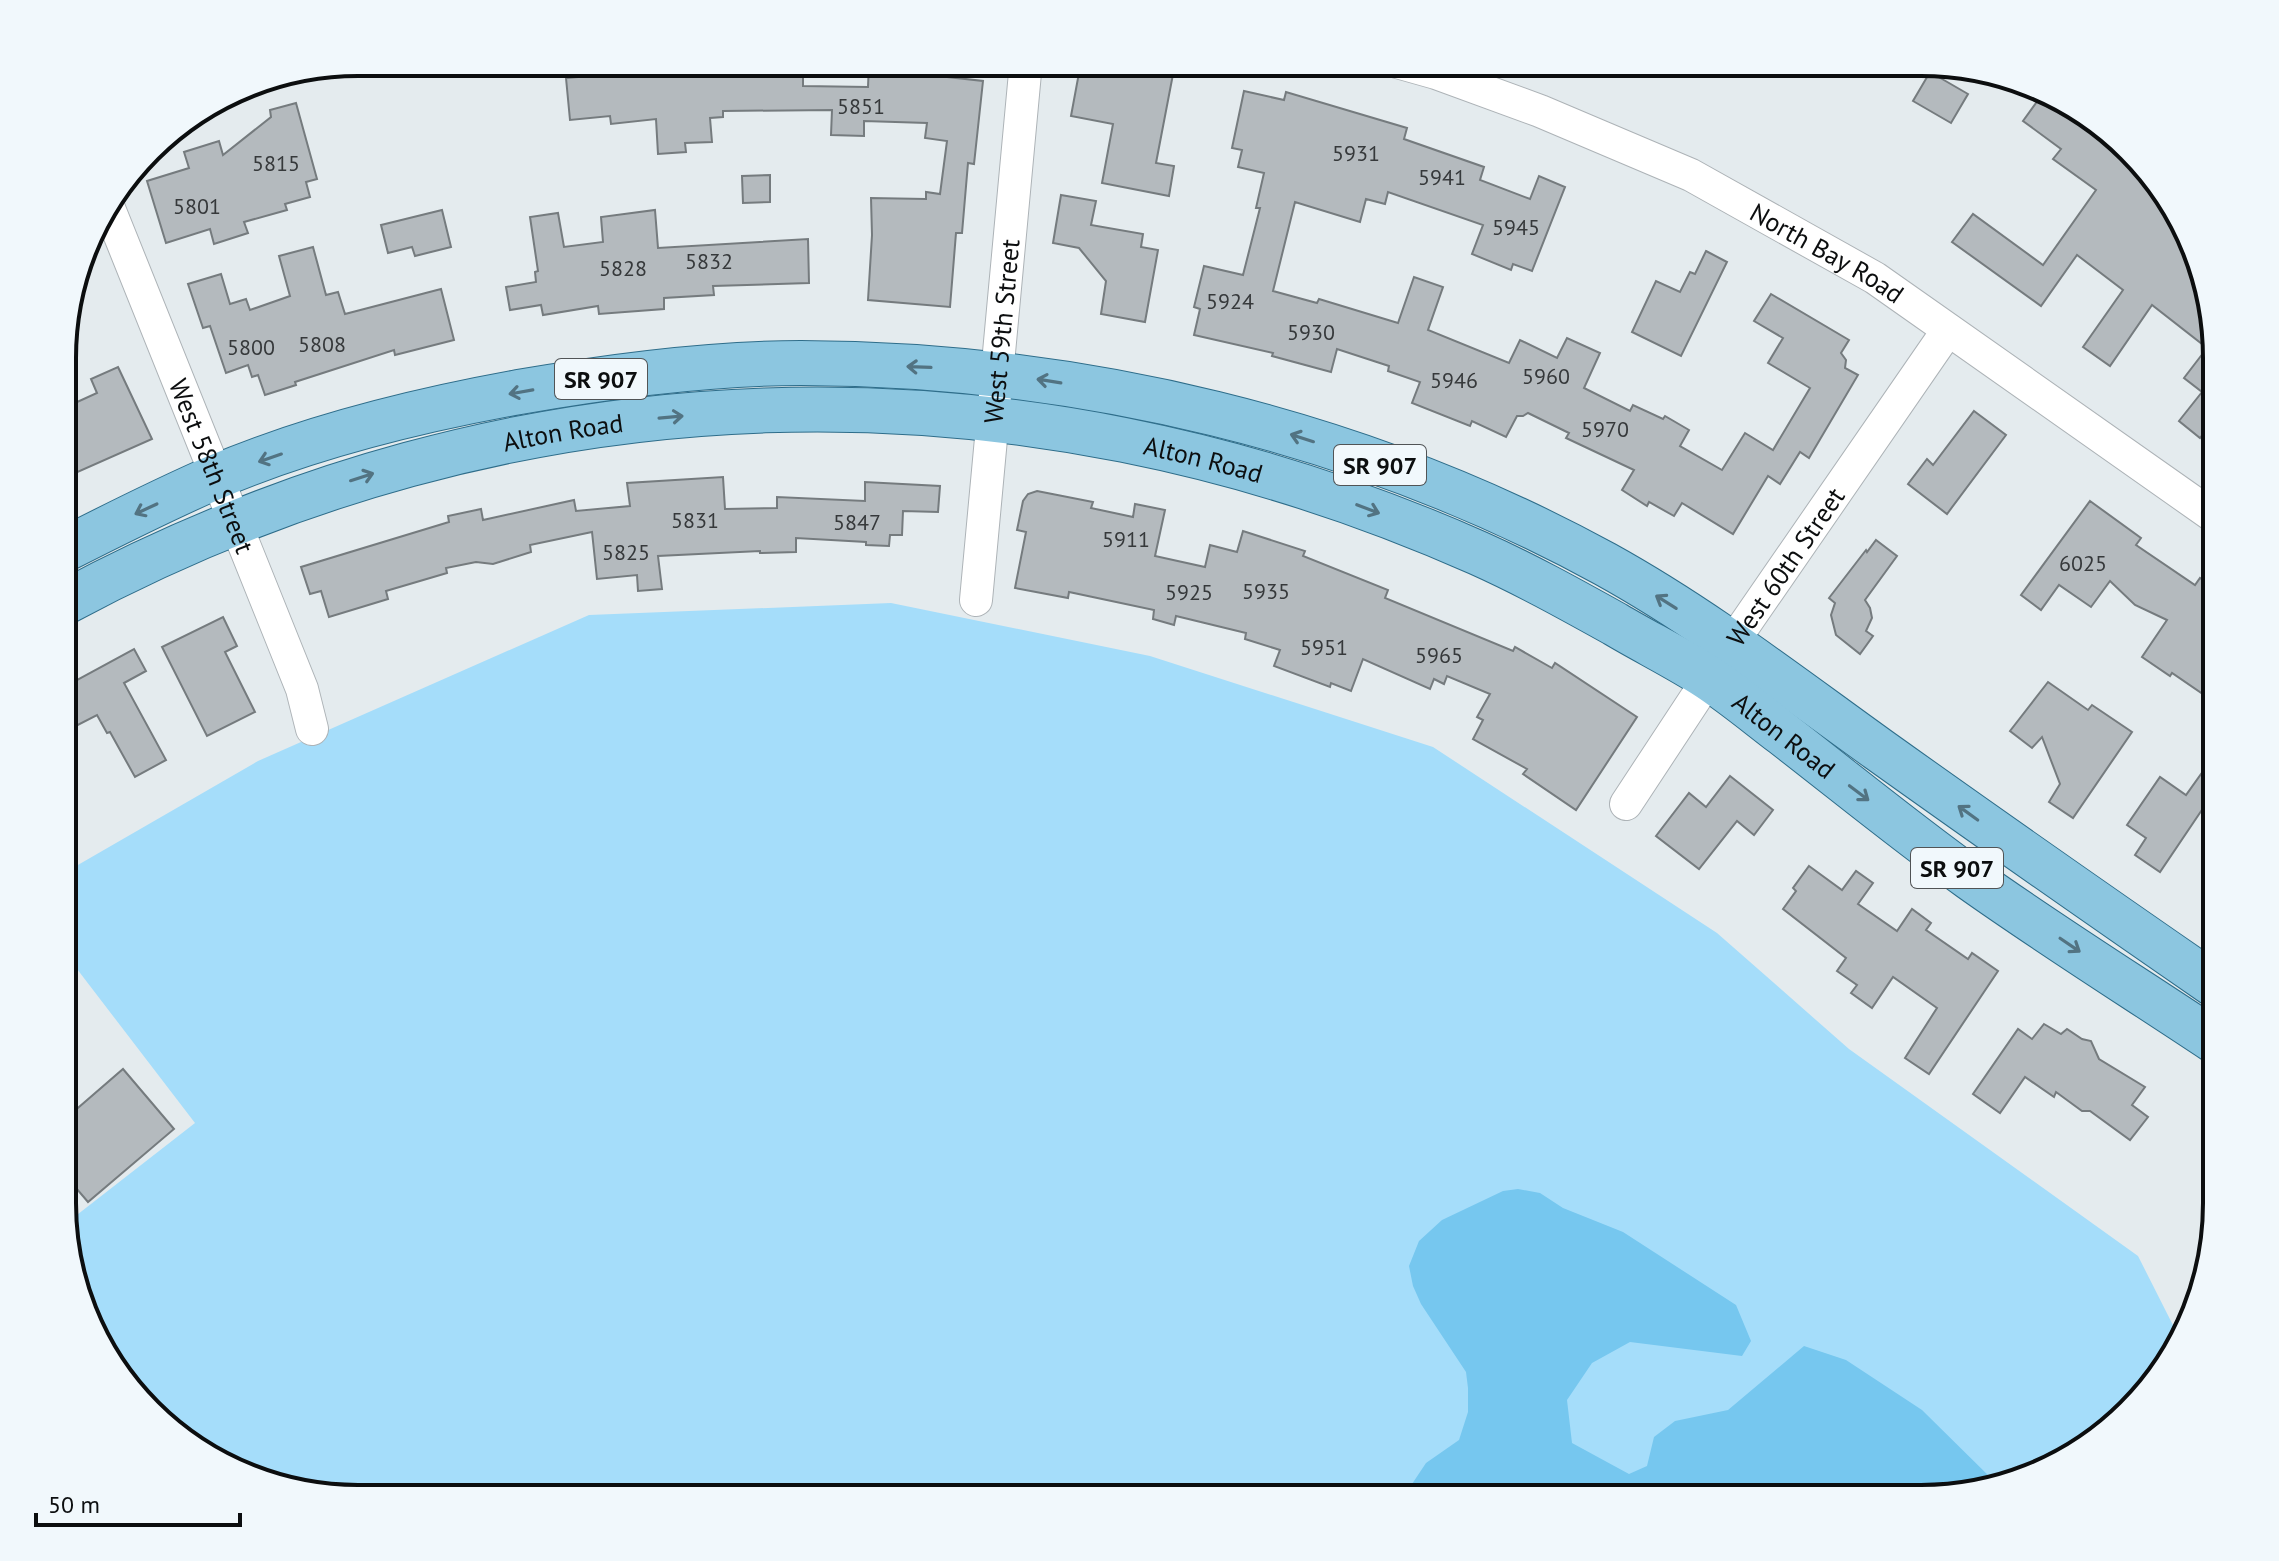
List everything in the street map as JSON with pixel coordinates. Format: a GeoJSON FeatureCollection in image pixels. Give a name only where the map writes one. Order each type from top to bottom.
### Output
{"type":"FeatureCollection","features":[{"type":"Feature","properties":{"kind":"main road","name":"Alton Road"},"geometry":{"type":"LineString","coordinates":[[76,544],[217,476],[370,426],[467,402],[587,380],[716,367],[798,363],[997,373],[1100,389],[1261,425],[1444,487],[1606,565],[1970,878],[2203,1033]]}},
{"type":"Feature","properties":{"kind":"main road","name":"Alton Road"},"geometry":{"type":"LineString","coordinates":[[76,596],[131,567],[235,521],[381,471],[483,445],[589,425],[806,408],[931,413],[1093,433],[1251,469],[1329,494],[1424,530],[1720,660],[2050,872],[2203,977]]}},
{"type":"Feature","properties":{"kind":"street","name":"West 59th Street"},"geometry":{"type":"LineString","coordinates":[[976,600],[1025,76]]}},
{"type":"Feature","properties":{"kind":"street","name":"North Bay Road"},"geometry":{"type":"LineString","coordinates":[[1446,77],[1540,111],[1691,175],[1875,278],[2202,508]]}},
{"type":"Feature","properties":{"kind":"street","name":"West 58th Street"},"geometry":{"type":"LineString","coordinates":[[113,219],[302,689],[312,729]]}},
{"type":"Feature","properties":{"kind":"street","name":"West 60th Street"},"geometry":{"type":"LineString","coordinates":[[1626,804],[1720,660],[1948,330]]}},
{"type":"Feature","properties":{"kind":"shaded area"},"geometry":{"type":"Polygon","coordinates":[[[891,603],[1150,656],[1433,747],[1717,933],[1849,1049],[2138,1256],[2174,1328],[2156,1360],[2133,1389],[2078,1438],[2029,1464],[1958,1483],[339,1484],[303,1480],[250,1464],[201,1438],[146,1389],[123,1360],[91,1294],[81,1258],[77,1215],[195,1123],[77,969],[77,866],[258,761],[589,615],[891,603]]]}},
{"type":"Feature","properties":{"kind":"shaded area"},"geometry":{"type":"Polygon","coordinates":[[[1518,1189],[1540,1193],[1563,1208],[1623,1232],[1736,1305],[1751,1341],[1742,1356],[1630,1342],[1592,1363],[1567,1400],[1572,1443],[1629,1474],[1647,1466],[1654,1437],[1675,1421],[1728,1410],[1804,1346],[1846,1360],[1922,1410],[1989,1476],[1958,1483],[1921,1485],[1412,1485],[1426,1463],[1459,1440],[1468,1412],[1468,1388],[1466,1372],[1421,1304],[1409,1266],[1419,1241],[1442,1220],[1503,1191],[1518,1189]]]}},
{"type":"Feature","properties":{"kind":"building"},"geometry":{"type":"Polygon","coordinates":[[[803,76],[803,86],[868,87],[868,76],[948,76],[983,81],[974,164],[968,163],[962,233],[956,233],[950,307],[868,300],[871,198],[926,199],[926,192],[940,194],[947,141],[925,138],[927,123],[864,121],[864,136],[831,135],[832,110],[723,111],[723,117],[710,118],[712,142],[685,143],[686,152],[658,154],[656,119],[611,124],[610,116],[570,120],[566,78],[803,76]]]}},
{"type":"Feature","properties":{"kind":"building"},"geometry":{"type":"Polygon","coordinates":[[[1078,76],[1173,77],[1156,163],[1174,166],[1169,196],[1102,183],[1113,124],[1071,116],[1078,76]]]}},
{"type":"Feature","properties":{"kind":"building"},"geometry":{"type":"Polygon","coordinates":[[[1927,77],[1939,77],[1968,94],[1951,123],[1913,101],[1927,77]]]}},
{"type":"Feature","properties":{"kind":"building"},"geometry":{"type":"Polygon","coordinates":[[[1244,91],[1284,100],[1286,92],[1407,128],[1404,139],[1484,167],[1480,180],[1530,199],[1539,176],[1565,187],[1532,271],[1513,264],[1511,270],[1472,254],[1483,225],[1388,192],[1385,204],[1366,199],[1360,222],[1295,202],[1273,291],[1317,303],[1319,299],[1398,323],[1414,277],[1443,287],[1428,330],[1509,363],[1520,340],[1557,358],[1567,338],[1600,353],[1584,388],[1630,411],[1633,405],[1663,419],[1665,416],[1689,430],[1680,446],[1722,470],[1745,433],[1773,450],[1810,388],[1768,363],[1783,338],[1754,321],[1771,294],[1849,340],[1841,353],[1846,360],[1845,368],[1858,375],[1809,458],[1800,452],[1780,484],[1768,476],[1733,534],[1682,503],[1674,516],[1649,502],[1647,506],[1622,490],[1634,470],[1566,438],[1569,433],[1528,413],[1517,416],[1506,437],[1472,421],[1470,426],[1412,403],[1420,382],[1388,371],[1389,366],[1337,349],[1331,372],[1272,356],[1273,353],[1194,335],[1200,309],[1194,307],[1204,266],[1243,275],[1260,208],[1256,208],[1264,173],[1238,167],[1242,150],[1232,148],[1244,91]]]}},
{"type":"Feature","properties":{"kind":"building"},"geometry":{"type":"Polygon","coordinates":[[[2037,101],[2046,105],[2093,134],[2145,186],[2182,250],[2198,303],[2202,344],[2152,305],[2110,366],[2083,347],[2123,290],[2077,255],[2041,306],[1952,242],[1973,214],[2043,265],[2096,190],[2053,159],[2061,149],[2023,121],[2037,101]]]}},
{"type":"Feature","properties":{"kind":"building"},"geometry":{"type":"Polygon","coordinates":[[[296,103],[317,179],[306,182],[310,197],[285,204],[287,210],[244,222],[248,233],[214,244],[210,229],[166,243],[147,181],[189,168],[184,152],[219,141],[223,155],[271,117],[270,110],[296,103]]]}},
{"type":"Feature","properties":{"kind":"building"},"geometry":{"type":"Polygon","coordinates":[[[770,175],[770,202],[743,203],[742,176],[770,175]]]}},
{"type":"Feature","properties":{"kind":"building"},"geometry":{"type":"Polygon","coordinates":[[[1061,195],[1096,201],[1091,225],[1143,234],[1141,247],[1158,250],[1145,322],[1101,314],[1106,281],[1079,248],[1053,243],[1061,195]]]}},
{"type":"Feature","properties":{"kind":"building"},"geometry":{"type":"Polygon","coordinates":[[[442,210],[451,247],[415,256],[412,247],[388,253],[381,225],[442,210]]]}},
{"type":"Feature","properties":{"kind":"building"},"geometry":{"type":"Polygon","coordinates":[[[655,210],[658,248],[808,239],[809,283],[713,286],[714,295],[664,298],[664,309],[599,314],[598,306],[543,315],[541,305],[510,310],[506,287],[536,282],[535,272],[538,271],[530,217],[558,213],[564,247],[603,242],[601,217],[655,210]]]}},
{"type":"Feature","properties":{"kind":"building"},"geometry":{"type":"Polygon","coordinates":[[[313,247],[326,295],[338,292],[345,314],[441,289],[454,340],[395,355],[394,350],[265,395],[258,375],[252,377],[248,365],[226,373],[210,326],[203,328],[188,284],[221,274],[230,304],[246,299],[250,310],[290,296],[279,256],[313,247]]]}},
{"type":"Feature","properties":{"kind":"building"},"geometry":{"type":"Polygon","coordinates":[[[1706,251],[1727,262],[1681,356],[1632,332],[1656,281],[1680,292],[1690,272],[1695,274],[1706,251]]]}},
{"type":"Feature","properties":{"kind":"building"},"geometry":{"type":"Polygon","coordinates":[[[2202,354],[2202,435],[2200,438],[2179,421],[2202,392],[2184,378],[2202,354]]]}},
{"type":"Feature","properties":{"kind":"building"},"geometry":{"type":"Polygon","coordinates":[[[118,367],[152,439],[76,473],[76,403],[97,393],[91,379],[118,367]]]}},
{"type":"Feature","properties":{"kind":"building"},"geometry":{"type":"Polygon","coordinates":[[[1974,411],[2006,435],[1947,514],[1908,484],[1927,459],[1933,465],[1974,411]]]}},
{"type":"Feature","properties":{"kind":"building"},"geometry":{"type":"Polygon","coordinates":[[[723,477],[725,509],[777,508],[777,497],[865,501],[865,482],[940,486],[938,512],[903,511],[902,535],[890,535],[889,546],[796,538],[796,552],[658,556],[662,589],[638,591],[637,575],[597,579],[592,532],[530,545],[531,552],[493,564],[476,562],[446,568],[447,573],[386,591],[388,599],[329,617],[321,591],[310,594],[301,567],[449,522],[448,516],[481,509],[483,520],[574,500],[576,511],[630,506],[627,483],[723,477]]]}},
{"type":"Feature","properties":{"kind":"building"},"geometry":{"type":"Polygon","coordinates":[[[1037,491],[1093,502],[1091,508],[1133,517],[1135,504],[1165,510],[1155,556],[1205,567],[1210,545],[1237,552],[1243,531],[1305,551],[1303,556],[1388,590],[1385,598],[1513,651],[1515,647],[1552,668],[1555,663],[1637,717],[1576,810],[1523,774],[1527,769],[1473,739],[1483,720],[1477,717],[1490,694],[1447,676],[1444,684],[1434,679],[1430,689],[1363,659],[1351,691],[1331,683],[1330,687],[1274,666],[1280,650],[1245,639],[1246,633],[1176,616],[1174,625],[1153,619],[1154,610],[1069,592],[1068,598],[1015,588],[1026,532],[1017,530],[1023,501],[1028,494],[1037,491]]]}},
{"type":"Feature","properties":{"kind":"building"},"geometry":{"type":"Polygon","coordinates":[[[2090,501],[2141,538],[2136,545],[2195,585],[2200,578],[2202,580],[2202,694],[2142,657],[2167,620],[2135,605],[2110,581],[2091,607],[2059,585],[2041,610],[2021,595],[2090,501]]]}},
{"type":"Feature","properties":{"kind":"building"},"geometry":{"type":"Polygon","coordinates":[[[1876,540],[1897,556],[1865,600],[1872,618],[1866,631],[1873,636],[1860,654],[1836,635],[1831,615],[1835,603],[1829,598],[1876,540]]]}},
{"type":"Feature","properties":{"kind":"building"},"geometry":{"type":"Polygon","coordinates":[[[223,617],[237,646],[225,652],[255,712],[207,736],[162,647],[223,617]]]}},
{"type":"Feature","properties":{"kind":"building"},"geometry":{"type":"Polygon","coordinates":[[[134,649],[146,671],[124,683],[166,760],[135,777],[97,715],[76,726],[76,680],[134,649]]]}},
{"type":"Feature","properties":{"kind":"building"},"geometry":{"type":"Polygon","coordinates":[[[2048,682],[2088,710],[2092,705],[2132,732],[2073,818],[2049,802],[2060,784],[2042,737],[2032,748],[2010,731],[2048,682]]]}},
{"type":"Feature","properties":{"kind":"building"},"geometry":{"type":"Polygon","coordinates":[[[2203,772],[2203,809],[2160,872],[2135,855],[2146,838],[2127,825],[2160,777],[2186,795],[2203,772]]]}},
{"type":"Feature","properties":{"kind":"building"},"geometry":{"type":"Polygon","coordinates":[[[1730,776],[1773,810],[1754,835],[1737,821],[1699,869],[1656,836],[1689,793],[1706,807],[1730,776]]]}},
{"type":"Feature","properties":{"kind":"building"},"geometry":{"type":"Polygon","coordinates":[[[1809,866],[1842,890],[1856,871],[1873,883],[1858,904],[1897,931],[1912,909],[1931,923],[1926,930],[1968,959],[1972,953],[1998,971],[1929,1074],[1905,1058],[1937,1008],[1893,977],[1872,1008],[1851,993],[1857,985],[1837,971],[1846,958],[1783,909],[1809,866]]]}},
{"type":"Feature","properties":{"kind":"building"},"geometry":{"type":"Polygon","coordinates":[[[2044,1024],[2061,1034],[2067,1029],[2091,1041],[2099,1059],[2145,1087],[2132,1105],[2148,1117],[2130,1140],[2090,1111],[2082,1111],[2056,1092],[2054,1097],[2025,1077],[2000,1113],[1973,1094],[2018,1029],[2032,1039],[2044,1024]]]}},
{"type":"Feature","properties":{"kind":"building"},"geometry":{"type":"Polygon","coordinates":[[[123,1069],[174,1129],[88,1202],[77,1189],[77,1109],[123,1069]]]}}]}
